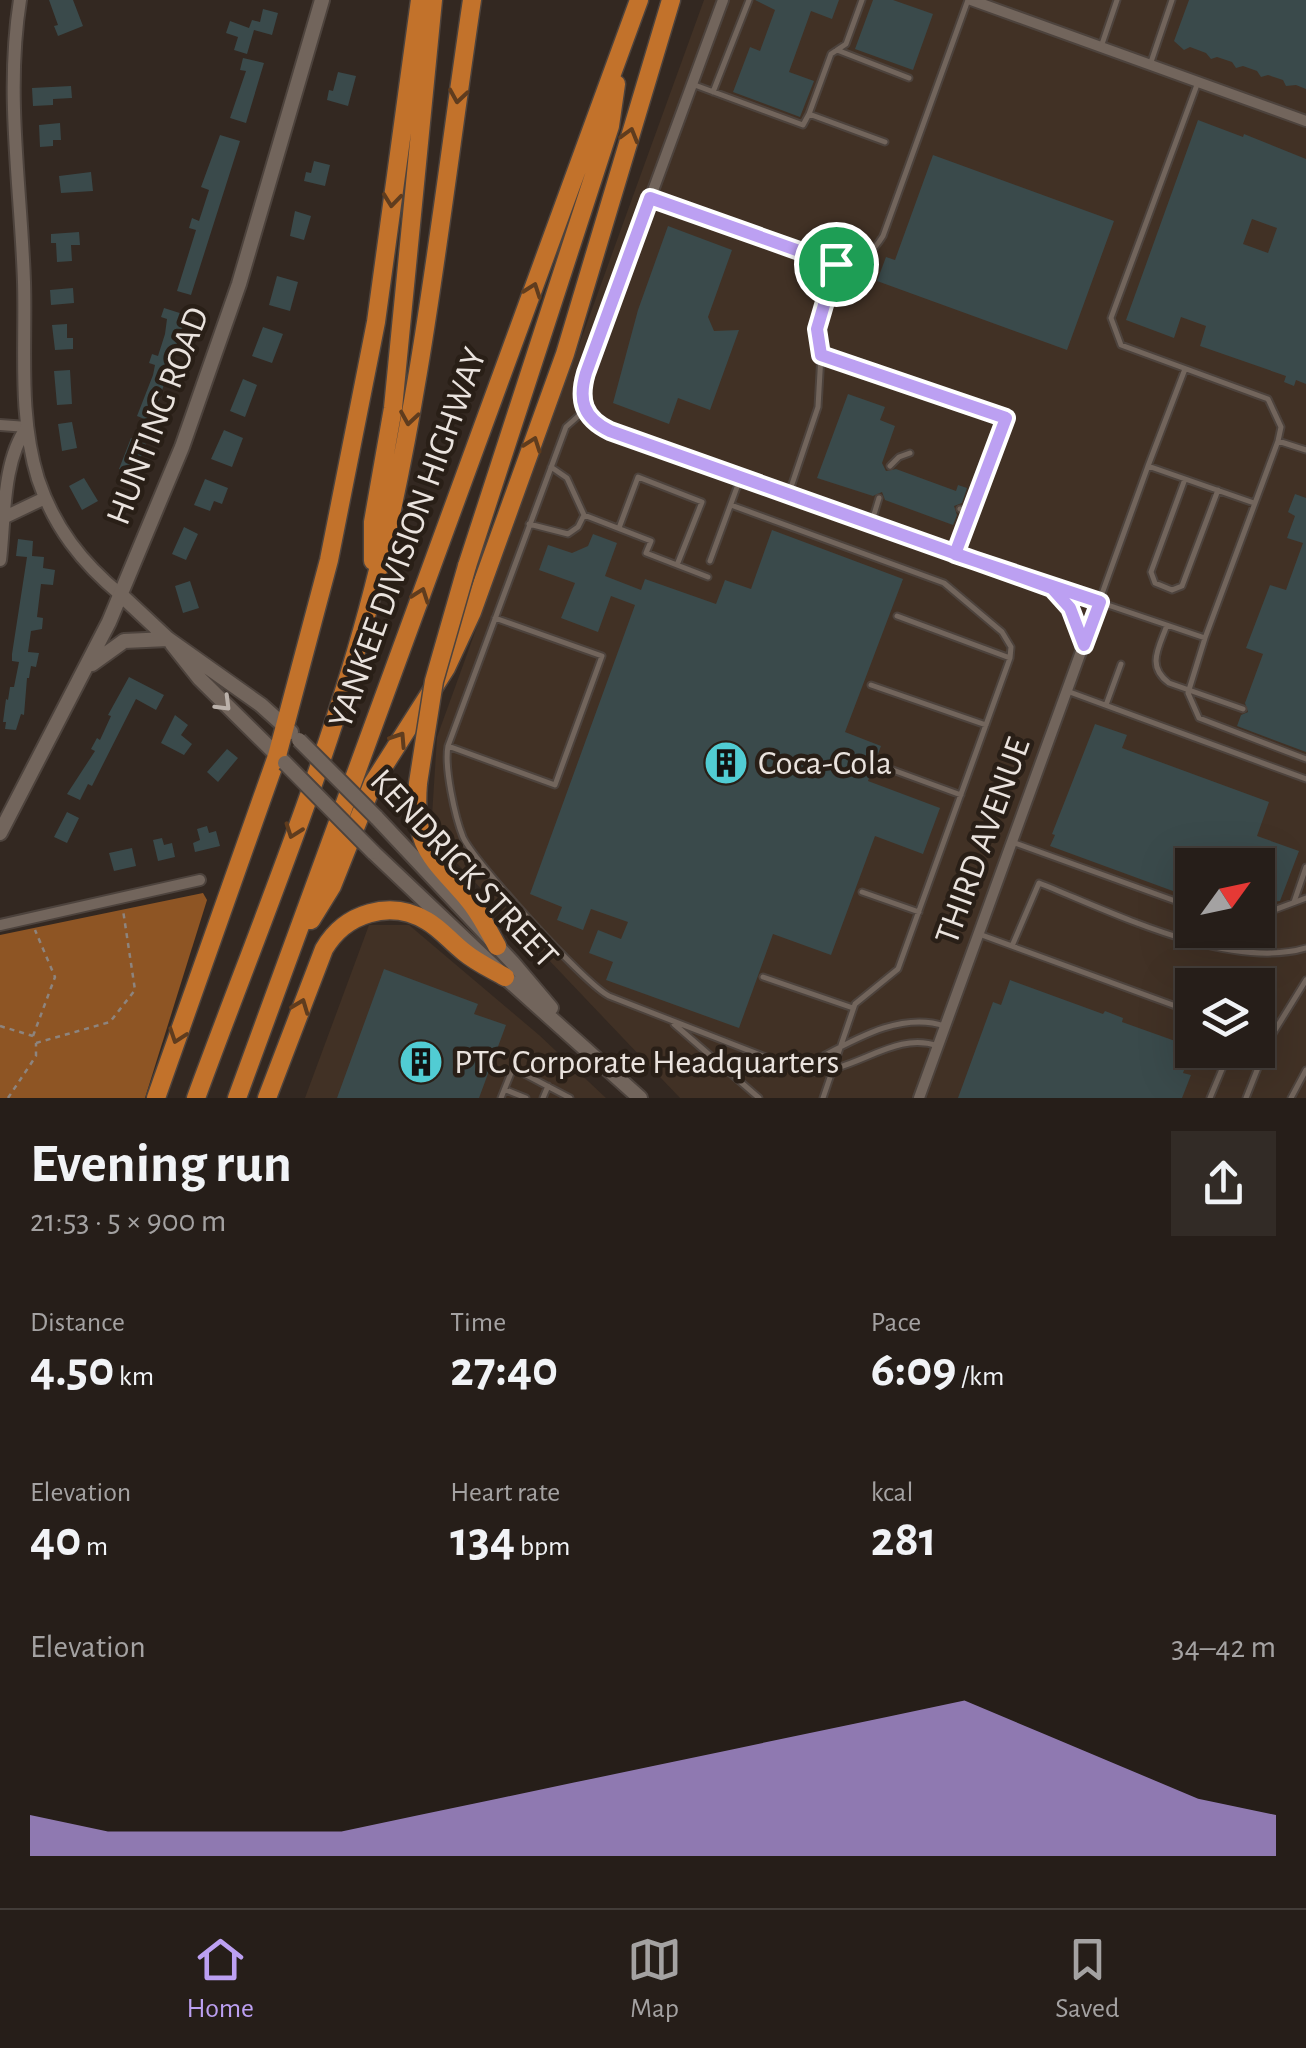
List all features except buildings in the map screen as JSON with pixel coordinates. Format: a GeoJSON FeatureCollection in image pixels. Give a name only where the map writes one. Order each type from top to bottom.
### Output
{"type":"FeatureCollection","features":[{"type":"Feature","properties":{"kind":"highway"},"geometry":{"type":"LineString","coordinates":[[156,1098],[292,733],[366,381],[420,0]]}},
{"type":"Feature","properties":{"kind":"highway"},"geometry":{"type":"LineString","coordinates":[[374,588],[372,522],[393,408],[434,0]]}},
{"type":"Feature","properties":{"kind":"highway","name":"YANKEE DIVISION HIGHWAY"},"geometry":{"type":"LineString","coordinates":[[196,1098],[329,732],[374,588],[404,449],[472,0]]}},
{"type":"Feature","properties":{"kind":"highway","name":"YANKEE DIVISION HIGHWAY"},"geometry":{"type":"LineString","coordinates":[[237,1098],[639,0]]}},
{"type":"Feature","properties":{"kind":"highway"},"geometry":{"type":"LineString","coordinates":[[292,950],[332,886],[380,770],[440,678],[467,626],[572,333],[671,0]]}},
{"type":"Feature","properties":{"kind":"highway"},"geometry":{"type":"LineString","coordinates":[[497,946],[471,902],[428,852],[417,819],[418,783],[434,681],[579,212],[610,126],[623,44]]}},
{"type":"Feature","properties":{"kind":"highway"},"geometry":{"type":"LineString","coordinates":[[267,1098],[324,950],[332,935],[353,918],[386,910],[414,914],[466,954],[505,977]]}},
{"type":"Feature","properties":{"kind":"main road","name":"HUNTING ROAD"},"geometry":{"type":"LineString","coordinates":[[0,833],[85,672],[182,447],[222,337],[322,0]]}},
{"type":"Feature","properties":{"kind":"main road","name":"KENDRICK STREET"},"geometry":{"type":"LineString","coordinates":[[121,595],[168,639],[261,705],[292,733],[497,946],[570,1032]]}},
{"type":"Feature","properties":{"kind":"main road","name":"KENDRICK STREET"},"geometry":{"type":"LineString","coordinates":[[168,639],[198,678],[373,852],[640,1098]]}},
{"type":"Feature","properties":{"kind":"main road"},"geometry":{"type":"LineString","coordinates":[[85,672],[124,640],[168,639]]}},
{"type":"Feature","properties":{"kind":"street"},"geometry":{"type":"LineString","coordinates":[[0,560],[13,456],[27,428],[24,263],[12,79],[20,0]]}},
{"type":"Feature","properties":{"kind":"street"},"geometry":{"type":"LineString","coordinates":[[723,0],[586,373],[581,394],[584,410],[610,431],[1100,602]]}},
{"type":"Feature","properties":{"kind":"street"},"geometry":{"type":"LineString","coordinates":[[969,0],[987,3],[1306,120]]}},
{"type":"Feature","properties":{"kind":"street"},"geometry":{"type":"LineString","coordinates":[[0,425],[27,428]]}},
{"type":"Feature","properties":{"kind":"street","name":"KENDRICK STREET"},"geometry":{"type":"LineString","coordinates":[[27,428],[45,498],[72,547],[121,595]]}},
{"type":"Feature","properties":{"kind":"street"},"geometry":{"type":"LineString","coordinates":[[5,517],[45,498]]}},
{"type":"Feature","properties":{"kind":"street"},"geometry":{"type":"LineString","coordinates":[[1052,588],[1070,608],[1084,645]]}},
{"type":"Feature","properties":{"kind":"street","name":"THIRD AVENUE"},"geometry":{"type":"LineString","coordinates":[[919,1098],[1100,602]]}},
{"type":"Feature","properties":{"kind":"street"},"geometry":{"type":"LineString","coordinates":[[0,925],[200,880]]}},
{"type":"Feature","properties":{"kind":"lane"},"geometry":{"type":"LineString","coordinates":[[714,92],[749,0]]}},
{"type":"Feature","properties":{"kind":"lane"},"geometry":{"type":"LineString","coordinates":[[692,84],[803,126],[832,54],[846,44],[862,0]]}},
{"type":"Feature","properties":{"kind":"lane"},"geometry":{"type":"LineString","coordinates":[[650,198],[836,264],[862,260],[872,253],[882,236],[969,0]]}},
{"type":"Feature","properties":{"kind":"lane"},"geometry":{"type":"LineString","coordinates":[[1100,47],[1118,0]]}},
{"type":"Feature","properties":{"kind":"lane"},"geometry":{"type":"LineString","coordinates":[[1150,64],[1172,0]]}},
{"type":"Feature","properties":{"kind":"lane"},"geometry":{"type":"LineString","coordinates":[[837,50],[908,78]]}},
{"type":"Feature","properties":{"kind":"lane"},"geometry":{"type":"LineString","coordinates":[[1198,82],[1111,318],[1121,345],[1268,399],[1282,427],[1188,690],[1189,700],[1201,720],[1306,758]]}},
{"type":"Feature","properties":{"kind":"lane"},"geometry":{"type":"LineString","coordinates":[[809,114],[885,142]]}},
{"type":"Feature","properties":{"kind":"lane"},"geometry":{"type":"LineString","coordinates":[[789,495],[818,406],[821,355],[817,329],[836,264]]}},
{"type":"Feature","properties":{"kind":"lane"},"geometry":{"type":"LineString","coordinates":[[821,355],[1006,418],[955,554]]}},
{"type":"Feature","properties":{"kind":"lane"},"geometry":{"type":"LineString","coordinates":[[1185,369],[1100,602],[1205,638]]}},
{"type":"Feature","properties":{"kind":"lane"},"geometry":{"type":"LineString","coordinates":[[584,410],[569,422],[448,746],[446,761],[460,828],[476,856],[602,992],[795,1070],[832,1072],[903,1043],[938,1046]]}},
{"type":"Feature","properties":{"kind":"lane"},"geometry":{"type":"LineString","coordinates":[[1278,441],[1306,450]]}},
{"type":"Feature","properties":{"kind":"lane"},"geometry":{"type":"LineString","coordinates":[[890,466],[910,453]]}},
{"type":"Feature","properties":{"kind":"lane"},"geometry":{"type":"LineString","coordinates":[[1148,466],[1254,504]]}},
{"type":"Feature","properties":{"kind":"lane"},"geometry":{"type":"LineString","coordinates":[[551,467],[568,478],[584,515],[651,541],[646,553],[708,577]]}},
{"type":"Feature","properties":{"kind":"lane"},"geometry":{"type":"LineString","coordinates":[[619,528],[638,477],[702,502],[677,565]]}},
{"type":"Feature","properties":{"kind":"lane"},"geometry":{"type":"LineString","coordinates":[[710,560],[741,478]]}},
{"type":"Feature","properties":{"kind":"lane"},"geometry":{"type":"LineString","coordinates":[[1185,479],[1150,572],[1154,583],[1172,590],[1182,586],[1218,490]]}},
{"type":"Feature","properties":{"kind":"lane"},"geometry":{"type":"LineString","coordinates":[[871,524],[879,498]]}},
{"type":"Feature","properties":{"kind":"lane"},"geometry":{"type":"LineString","coordinates":[[730,505],[944,583],[1002,632],[1011,647],[896,973],[858,1000],[853,1008],[823,1098]]}},
{"type":"Feature","properties":{"kind":"lane"},"geometry":{"type":"LineString","coordinates":[[960,508],[970,512]]}},
{"type":"Feature","properties":{"kind":"lane"},"geometry":{"type":"LineString","coordinates":[[530,524],[568,534],[578,527],[584,515]]}},
{"type":"Feature","properties":{"kind":"lane"},"geometry":{"type":"LineString","coordinates":[[897,616],[1010,658]]}},
{"type":"Feature","properties":{"kind":"lane"},"geometry":{"type":"LineString","coordinates":[[448,746],[555,785],[602,656],[495,618]]}},
{"type":"Feature","properties":{"kind":"lane"},"geometry":{"type":"LineString","coordinates":[[1167,626],[1155,666],[1164,680],[1243,709]]}},
{"type":"Feature","properties":{"kind":"lane"},"geometry":{"type":"LineString","coordinates":[[1106,705],[1121,664]]}},
{"type":"Feature","properties":{"kind":"lane"},"geometry":{"type":"LineString","coordinates":[[871,685],[986,725]]}},
{"type":"Feature","properties":{"kind":"lane"},"geometry":{"type":"LineString","coordinates":[[1068,691],[1306,779]]}},
{"type":"Feature","properties":{"kind":"lane"},"geometry":{"type":"LineString","coordinates":[[882,766],[961,795]]}},
{"type":"Feature","properties":{"kind":"lane"},"geometry":{"type":"LineString","coordinates":[[1012,842],[1175,901]]}},
{"type":"Feature","properties":{"kind":"lane"},"geometry":{"type":"LineString","coordinates":[[1293,904],[1306,867]]}},
{"type":"Feature","properties":{"kind":"lane"},"geometry":{"type":"LineString","coordinates":[[1012,946],[1039,883],[1211,946],[1264,953],[1306,948]]}},
{"type":"Feature","properties":{"kind":"lane"},"geometry":{"type":"LineString","coordinates":[[862,892],[919,912]]}},
{"type":"Feature","properties":{"kind":"lane"},"geometry":{"type":"LineString","coordinates":[[1275,910],[1306,898]]}},
{"type":"Feature","properties":{"kind":"lane"},"geometry":{"type":"LineString","coordinates":[[979,934],[1175,1006]]}},
{"type":"Feature","properties":{"kind":"lane"},"geometry":{"type":"LineString","coordinates":[[763,977],[853,1008]]}},
{"type":"Feature","properties":{"kind":"lane"},"geometry":{"type":"LineString","coordinates":[[1275,1030],[1306,980]]}},
{"type":"Feature","properties":{"kind":"lane"},"geometry":{"type":"LineString","coordinates":[[668,1019],[759,1098]]}},
{"type":"Feature","properties":{"kind":"lane"},"geometry":{"type":"LineString","coordinates":[[795,1070],[898,1023],[926,1021],[945,1026]]}},
{"type":"Feature","properties":{"kind":"lane"},"geometry":{"type":"LineString","coordinates":[[501,1098],[513,1068],[570,1098]]}},
{"type":"Feature","properties":{"kind":"lane"},"geometry":{"type":"LineString","coordinates":[[1210,1098],[1222,1068]]}},
{"type":"Feature","properties":{"kind":"lane"},"geometry":{"type":"LineString","coordinates":[[1246,1098],[1258,1068]]}},
{"type":"Feature","properties":{"kind":"lane"},"geometry":{"type":"LineString","coordinates":[[1291,1098],[1306,1070]]}},
{"type":"Feature","properties":{"kind":"lane"},"geometry":{"type":"LineString","coordinates":[[542,1098],[548,1086]]}},
{"type":"Feature","properties":{"kind":"lane"},"geometry":{"type":"LineString","coordinates":[[504,1090],[526,1098]]}},
{"type":"Feature","properties":{"kind":"path"},"geometry":{"type":"LineString","coordinates":[[36,1043],[110,1022],[135,990],[121,898]]}},
{"type":"Feature","properties":{"kind":"path"},"geometry":{"type":"LineString","coordinates":[[8,1098],[36,1056],[33,1036],[55,977],[30,918]]}},
{"type":"Feature","properties":{"kind":"path"},"geometry":{"type":"LineString","coordinates":[[0,1026],[33,1036]]}},
{"type":"Feature","properties":{"kind":"shaded area"},"geometry":{"type":"Polygon","coordinates":[[[704,0],[1306,0],[1306,1098],[680,1098],[450,856],[432,816],[437,737],[704,0]]]}},
{"type":"Feature","properties":{"kind":"shaded area"},"geometry":{"type":"Polygon","coordinates":[[[203,893],[207,900],[145,1098],[0,1098],[0,935],[203,893]]]}},
{"type":"Feature","properties":{"kind":"shaded area"},"geometry":{"type":"Polygon","coordinates":[[[369,925],[409,925],[539,1035],[606,1098],[305,1098],[369,925]]]}},
{"type":"Feature","properties":{"kind":"place","name":"Coca-Cola"},"geometry":{"type":"Point","coordinates":[726,763]}},
{"type":"Feature","properties":{"kind":"place","name":"PTC Corporate Headquarters"},"geometry":{"type":"Point","coordinates":[421,1062]}},
{"type":"Feature","properties":{"kind":"route"},"geometry":{"type":"LineString","coordinates":[[836,264],[650,198],[586,373],[581,394],[584,410],[610,431],[955,554],[1052,588],[1070,608],[1084,645],[1100,602],[955,554],[1006,418],[821,355],[817,329],[836,264]]}}]}
